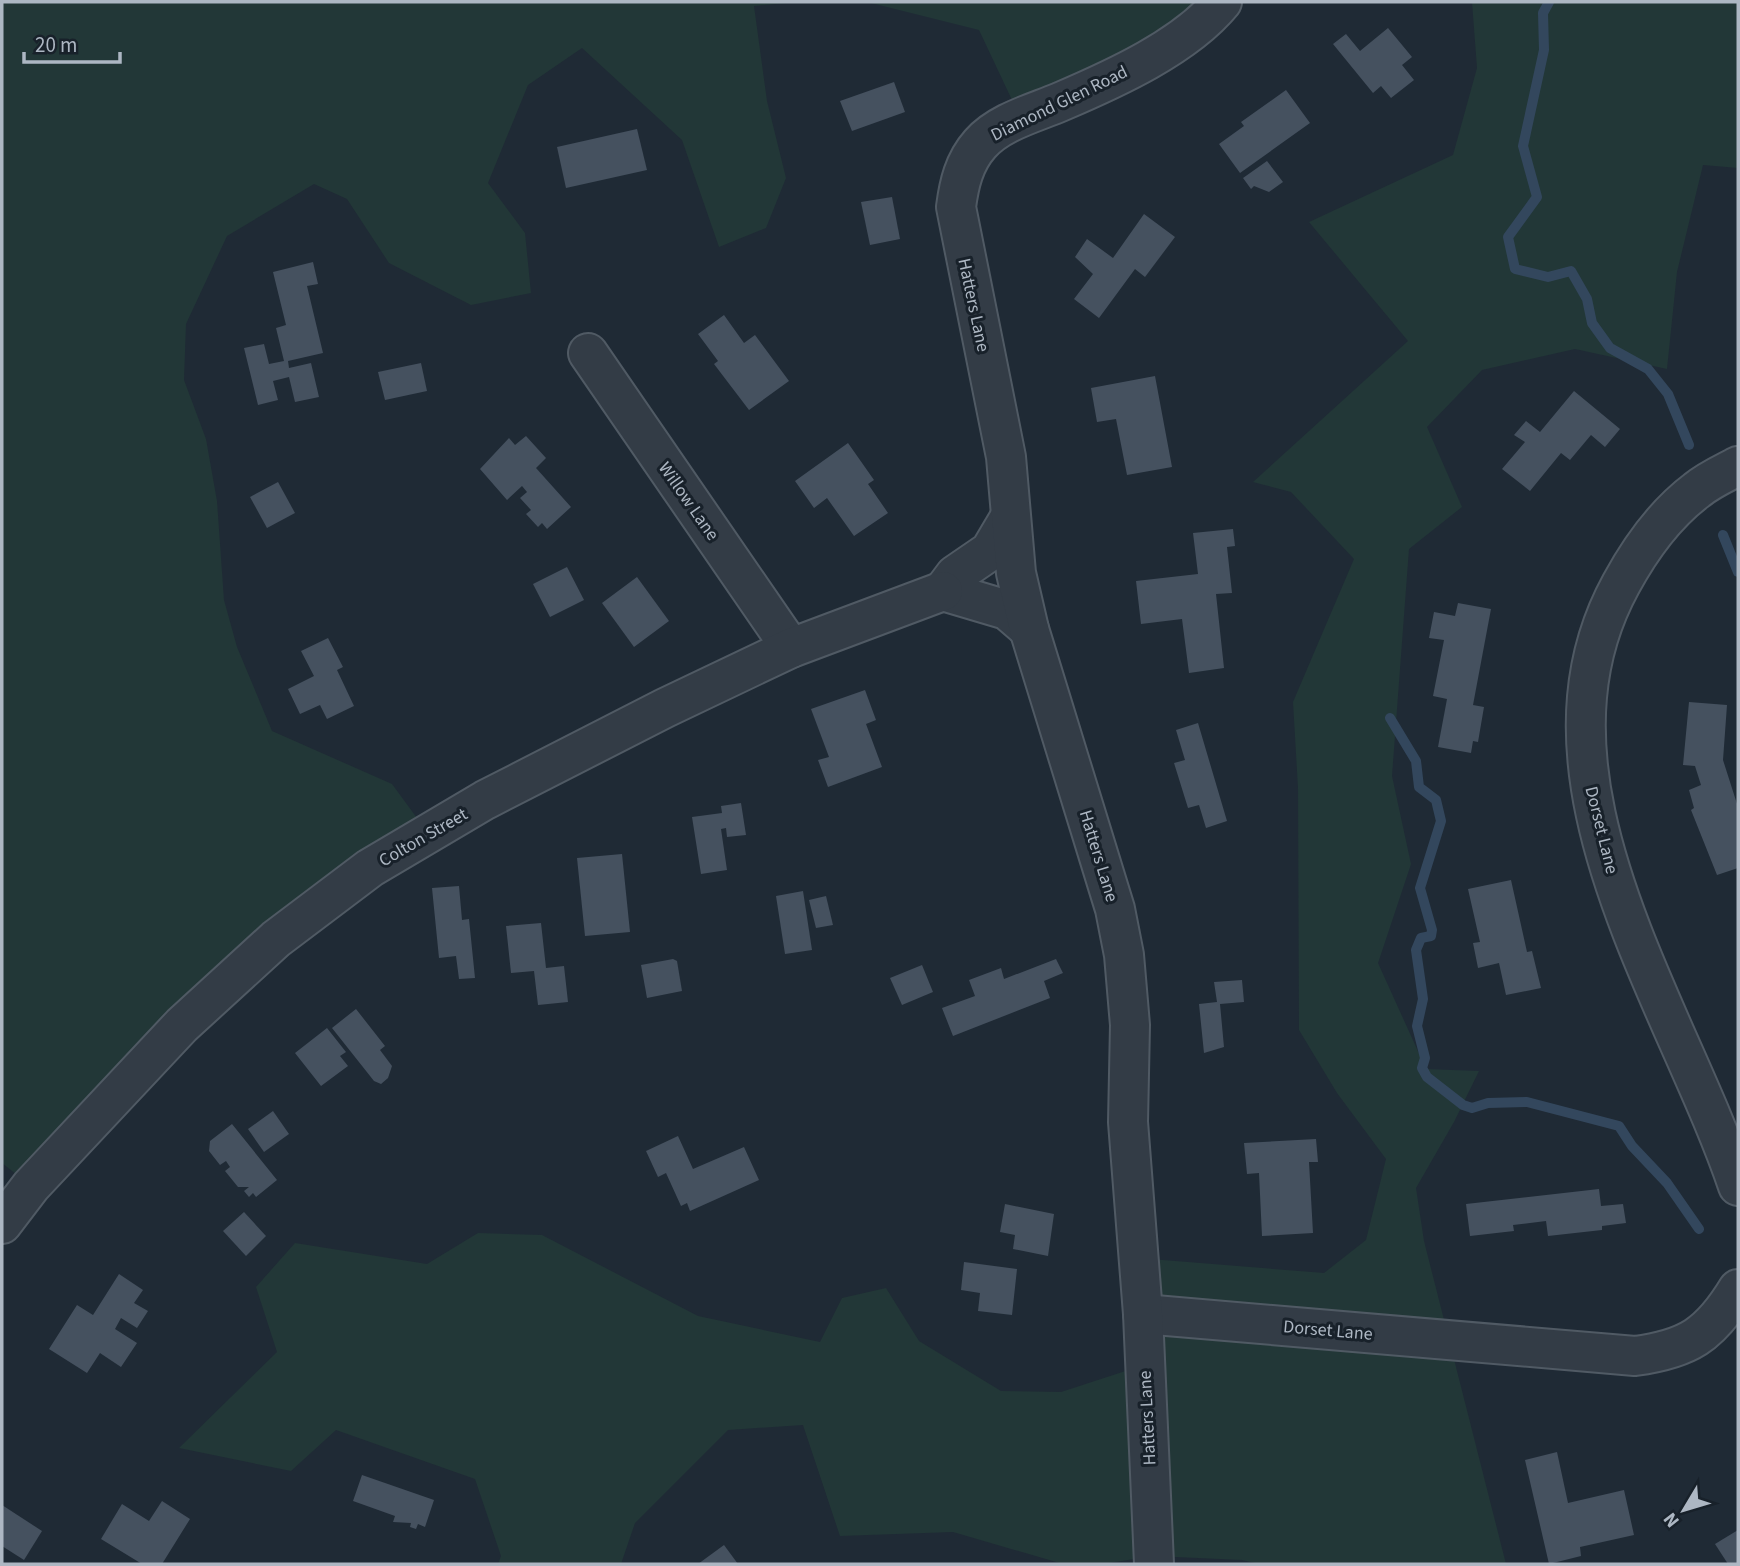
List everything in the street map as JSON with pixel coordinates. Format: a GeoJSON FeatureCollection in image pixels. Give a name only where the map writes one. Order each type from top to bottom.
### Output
{"type":"FeatureCollection","features":[{"type":"Feature","properties":{"kind":"street","name":"Diamond Glen Road"},"geometry":{"type":"LineString","coordinates":[[968,162],[980,143],[997,130],[1105,83],[1204,25],[1222,2]]}},
{"type":"Feature","properties":{"kind":"street","name":"Hatters Lane"},"geometry":{"type":"LineString","coordinates":[[968,162],[959,182],[956,207],[958,226],[1006,457],[1009,519],[1016,573],[1029,629],[1115,909],[1124,955],[1130,1025],[1128,1122],[1143,1314],[1154,1564]]}},
{"type":"Feature","properties":{"kind":"street","name":"Willow Lane"},"geometry":{"type":"LineString","coordinates":[[587,353],[791,648]]}},
{"type":"Feature","properties":{"kind":"street","name":"Dorset Lane"},"geometry":{"type":"LineString","coordinates":[[1738,466],[1696,490],[1640,548],[1602,618],[1589,673],[1584,729],[1591,802],[1611,874],[1738,1186]]}},
{"type":"Feature","properties":{"kind":"street","name":"Colton Street"},"geometry":{"type":"LineString","coordinates":[[2,1224],[31,1186],[181,1025],[276,939],[370,868],[485,800],[791,648],[943,591],[955,575],[990,551],[1009,519]]}},
{"type":"Feature","properties":{"kind":"street"},"geometry":{"type":"LineString","coordinates":[[943,591],[1000,607],[1029,629]]}},
{"type":"Feature","properties":{"kind":"street","name":"Dorset Lane"},"geometry":{"type":"LineString","coordinates":[[1143,1314],[1634,1356],[1669,1352],[1702,1334],[1726,1310],[1738,1289]]}},
{"type":"Feature","properties":{"kind":"green space"},"geometry":{"type":"Polygon","coordinates":[[[2,2],[798,2],[754,6],[767,101],[786,178],[766,228],[719,247],[682,140],[582,48],[528,85],[488,183],[525,233],[531,293],[471,305],[389,263],[347,199],[314,184],[227,236],[186,324],[184,380],[206,439],[217,501],[224,600],[237,647],[272,731],[392,784],[428,833],[370,868],[31,1186],[2,1163],[2,2]]]}},
{"type":"Feature","properties":{"kind":"green space"},"geometry":{"type":"Polygon","coordinates":[[[867,2],[1222,2],[1021,119],[979,30],[867,2]]]}},
{"type":"Feature","properties":{"kind":"green space"},"geometry":{"type":"Polygon","coordinates":[[[1472,2],[1738,2],[1738,168],[1703,165],[1677,272],[1667,369],[1575,349],[1482,370],[1427,427],[1462,507],[1409,549],[1392,776],[1411,864],[1378,963],[1426,1069],[1479,1071],[1454,1122],[1416,1188],[1424,1241],[1506,1564],[1259,1564],[1242,1560],[1153,1556],[1103,1564],[1063,1564],[953,1532],[840,1536],[803,1425],[728,1430],[635,1523],[621,1564],[498,1564],[501,1556],[475,1479],[336,1430],[291,1471],[179,1448],[277,1352],[256,1287],[295,1243],[427,1264],[478,1233],[542,1235],[698,1316],[820,1342],[842,1298],[886,1288],[919,1341],[1001,1391],[1061,1392],[1144,1365],[1138,1258],[1324,1273],[1366,1240],[1386,1159],[1337,1093],[1299,1030],[1298,788],[1293,702],[1354,559],[1291,492],[1253,482],[1408,341],[1309,222],[1453,155],[1477,68],[1472,2]]]}},
{"type":"Feature","properties":{"kind":"building"},"geometry":{"type":"Polygon","coordinates":[[[1388,28],[1412,57],[1402,65],[1414,80],[1391,98],[1381,86],[1373,93],[1333,44],[1346,34],[1360,51],[1388,28]]]}},
{"type":"Feature","properties":{"kind":"building"},"geometry":{"type":"Polygon","coordinates":[[[894,82],[905,112],[852,131],[840,101],[894,82]]]}},
{"type":"Feature","properties":{"kind":"building"},"geometry":{"type":"Polygon","coordinates":[[[1286,90],[1310,123],[1240,173],[1219,144],[1244,126],[1241,122],[1286,90]]]}},
{"type":"Feature","properties":{"kind":"building"},"geometry":{"type":"Polygon","coordinates":[[[637,129],[647,170],[566,188],[557,147],[637,129]]]}},
{"type":"Feature","properties":{"kind":"building"},"geometry":{"type":"Polygon","coordinates":[[[1267,161],[1283,182],[1269,192],[1254,186],[1251,189],[1243,178],[1267,161]]]}},
{"type":"Feature","properties":{"kind":"building"},"geometry":{"type":"Polygon","coordinates":[[[892,197],[900,239],[870,245],[861,202],[892,197]]]}},
{"type":"Feature","properties":{"kind":"building"},"geometry":{"type":"Polygon","coordinates":[[[1144,214],[1175,237],[1145,277],[1135,269],[1099,318],[1074,299],[1093,274],[1075,257],[1087,239],[1113,258],[1144,214]]]}},
{"type":"Feature","properties":{"kind":"building"},"geometry":{"type":"Polygon","coordinates":[[[313,262],[318,284],[307,286],[323,353],[288,361],[289,368],[311,363],[319,397],[295,402],[289,377],[273,381],[278,400],[258,405],[244,348],[264,344],[269,364],[284,361],[276,328],[286,325],[273,272],[313,262]]]}},
{"type":"Feature","properties":{"kind":"building"},"geometry":{"type":"Polygon","coordinates":[[[724,315],[744,343],[755,335],[789,381],[749,410],[714,364],[718,361],[698,334],[724,315]]]}},
{"type":"Feature","properties":{"kind":"building"},"geometry":{"type":"Polygon","coordinates":[[[421,363],[427,391],[385,400],[378,372],[421,363]]]}},
{"type":"Feature","properties":{"kind":"building"},"geometry":{"type":"Polygon","coordinates":[[[1155,376],[1172,467],[1127,475],[1116,419],[1097,422],[1091,388],[1155,376]]]}},
{"type":"Feature","properties":{"kind":"building"},"geometry":{"type":"Polygon","coordinates":[[[1574,391],[1620,429],[1605,447],[1591,435],[1570,460],[1561,453],[1530,491],[1502,469],[1525,442],[1514,435],[1526,421],[1540,432],[1574,391]]]}},
{"type":"Feature","properties":{"kind":"building"},"geometry":{"type":"Polygon","coordinates":[[[526,436],[546,458],[536,468],[571,507],[547,529],[542,523],[538,527],[526,514],[531,510],[520,498],[527,492],[522,486],[507,500],[480,469],[509,438],[515,445],[526,436]]]}},
{"type":"Feature","properties":{"kind":"building"},"geometry":{"type":"Polygon","coordinates":[[[848,443],[874,480],[868,484],[888,513],[854,536],[827,498],[814,508],[795,481],[848,443]]]}},
{"type":"Feature","properties":{"kind":"building"},"geometry":{"type":"Polygon","coordinates":[[[278,482],[295,513],[267,528],[250,497],[278,482]]]}},
{"type":"Feature","properties":{"kind":"building"},"geometry":{"type":"Polygon","coordinates":[[[1233,529],[1235,546],[1227,547],[1232,593],[1216,594],[1224,668],[1189,673],[1182,619],[1141,624],[1136,581],[1198,574],[1193,533],[1233,529]]]}},
{"type":"Feature","properties":{"kind":"building"},"geometry":{"type":"Polygon","coordinates":[[[567,567],[584,600],[550,617],[533,584],[567,567]]]}},
{"type":"Feature","properties":{"kind":"building"},"geometry":{"type":"Polygon","coordinates":[[[637,577],[669,621],[634,647],[602,603],[637,577]]]}},
{"type":"Feature","properties":{"kind":"building"},"geometry":{"type":"Polygon","coordinates":[[[1458,603],[1491,609],[1473,705],[1484,707],[1478,742],[1473,741],[1471,753],[1438,747],[1447,699],[1433,696],[1444,640],[1429,638],[1434,612],[1455,616],[1458,603]]]}},
{"type":"Feature","properties":{"kind":"building"},"geometry":{"type":"Polygon","coordinates":[[[328,638],[343,667],[337,670],[354,706],[327,719],[320,705],[300,714],[288,689],[314,676],[301,651],[328,638]]]}},
{"type":"Feature","properties":{"kind":"building"},"geometry":{"type":"Polygon","coordinates":[[[865,690],[876,720],[866,724],[882,767],[828,787],[818,760],[829,757],[811,709],[865,690]]]}},
{"type":"Feature","properties":{"kind":"building"},"geometry":{"type":"Polygon","coordinates":[[[1689,702],[1727,705],[1723,760],[1738,807],[1738,868],[1717,875],[1691,810],[1694,808],[1689,790],[1701,785],[1695,766],[1683,765],[1689,702]]]}},
{"type":"Feature","properties":{"kind":"building"},"geometry":{"type":"Polygon","coordinates":[[[1198,723],[1227,821],[1206,828],[1199,805],[1188,808],[1174,763],[1185,760],[1176,730],[1198,723]]]}},
{"type":"Feature","properties":{"kind":"building"},"geometry":{"type":"Polygon","coordinates":[[[741,803],[746,835],[727,837],[726,828],[721,829],[727,870],[701,874],[692,817],[722,813],[721,806],[741,803]]]}},
{"type":"Feature","properties":{"kind":"building"},"geometry":{"type":"Polygon","coordinates":[[[622,854],[630,932],[585,936],[577,858],[622,854]]]}},
{"type":"Feature","properties":{"kind":"building"},"geometry":{"type":"Polygon","coordinates":[[[1511,880],[1527,952],[1532,951],[1541,988],[1506,995],[1499,963],[1478,968],[1473,943],[1480,942],[1468,889],[1511,880]]]}},
{"type":"Feature","properties":{"kind":"building"},"geometry":{"type":"Polygon","coordinates":[[[459,886],[462,920],[469,919],[475,978],[459,979],[456,956],[439,958],[432,888],[459,886]]]}},
{"type":"Feature","properties":{"kind":"building"},"geometry":{"type":"Polygon","coordinates":[[[803,891],[812,950],[785,954],[776,896],[803,891]]]}},
{"type":"Feature","properties":{"kind":"building"},"geometry":{"type":"Polygon","coordinates":[[[826,896],[833,925],[816,928],[809,900],[826,896]]]}},
{"type":"Feature","properties":{"kind":"building"},"geometry":{"type":"Polygon","coordinates":[[[541,923],[546,968],[564,966],[568,1002],[538,1005],[534,971],[511,973],[506,926],[541,923]]]}},
{"type":"Feature","properties":{"kind":"building"},"geometry":{"type":"Polygon","coordinates":[[[673,959],[677,961],[682,991],[647,998],[641,965],[673,959]]]}},
{"type":"Feature","properties":{"kind":"building"},"geometry":{"type":"Polygon","coordinates":[[[1056,959],[1063,973],[1044,981],[1050,998],[953,1036],[942,1008],[975,996],[969,980],[1001,968],[1004,979],[1056,959]]]}},
{"type":"Feature","properties":{"kind":"building"},"geometry":{"type":"Polygon","coordinates":[[[922,965],[933,992],[902,1005],[890,978],[922,965]]]}},
{"type":"Feature","properties":{"kind":"building"},"geometry":{"type":"Polygon","coordinates":[[[1242,980],[1244,1002],[1220,1004],[1224,1047],[1204,1053],[1199,1004],[1217,1002],[1214,982],[1242,980]]]}},
{"type":"Feature","properties":{"kind":"building"},"geometry":{"type":"Polygon","coordinates":[[[356,1009],[385,1046],[380,1050],[392,1066],[388,1078],[381,1084],[374,1081],[332,1028],[356,1009]]]}},
{"type":"Feature","properties":{"kind":"building"},"geometry":{"type":"Polygon","coordinates":[[[327,1028],[346,1052],[340,1056],[348,1066],[321,1086],[295,1053],[327,1028]]]}},
{"type":"Feature","properties":{"kind":"building"},"geometry":{"type":"Polygon","coordinates":[[[273,1111],[289,1134],[264,1152],[248,1129],[273,1111]]]}},
{"type":"Feature","properties":{"kind":"building"},"geometry":{"type":"Polygon","coordinates":[[[232,1124],[277,1180],[256,1197],[253,1193],[249,1197],[244,1191],[249,1187],[238,1187],[225,1171],[230,1167],[226,1161],[220,1165],[209,1151],[210,1141],[232,1124]]]}},
{"type":"Feature","properties":{"kind":"building"},"geometry":{"type":"Polygon","coordinates":[[[678,1136],[693,1169],[744,1147],[759,1180],[690,1211],[687,1203],[681,1206],[666,1173],[658,1177],[646,1151],[678,1136]]]}},
{"type":"Feature","properties":{"kind":"building"},"geometry":{"type":"Polygon","coordinates":[[[1316,1139],[1318,1162],[1309,1162],[1313,1233],[1262,1236],[1259,1173],[1247,1174],[1244,1143],[1316,1139]]]}},
{"type":"Feature","properties":{"kind":"building"},"geometry":{"type":"Polygon","coordinates":[[[1599,1189],[1601,1206],[1623,1204],[1626,1223],[1602,1226],[1602,1230],[1548,1236],[1546,1221],[1513,1225],[1514,1231],[1470,1236],[1466,1204],[1599,1189]]]}},
{"type":"Feature","properties":{"kind":"building"},"geometry":{"type":"Polygon","coordinates":[[[1005,1204],[1054,1214],[1048,1256],[1013,1249],[1015,1235],[1000,1232],[1005,1204]]]}},
{"type":"Feature","properties":{"kind":"building"},"geometry":{"type":"Polygon","coordinates":[[[244,1212],[266,1236],[246,1256],[223,1231],[244,1212]]]}},
{"type":"Feature","properties":{"kind":"building"},"geometry":{"type":"Polygon","coordinates":[[[964,1262],[1017,1269],[1012,1315],[978,1311],[980,1293],[961,1290],[964,1262]]]}},
{"type":"Feature","properties":{"kind":"building"},"geometry":{"type":"Polygon","coordinates":[[[119,1274],[143,1290],[134,1303],[148,1311],[137,1328],[121,1318],[115,1329],[137,1343],[121,1367],[100,1353],[87,1373],[49,1349],[77,1305],[93,1315],[119,1274]]]}},
{"type":"Feature","properties":{"kind":"building"},"geometry":{"type":"Polygon","coordinates":[[[1557,1452],[1568,1503],[1624,1490],[1634,1535],[1580,1547],[1581,1556],[1549,1564],[1525,1460],[1557,1452]]]}},
{"type":"Feature","properties":{"kind":"building"},"geometry":{"type":"Polygon","coordinates":[[[362,1475],[434,1500],[425,1527],[418,1524],[416,1529],[410,1527],[411,1523],[393,1522],[395,1516],[353,1501],[362,1475]]]}},
{"type":"Feature","properties":{"kind":"building"},"geometry":{"type":"Polygon","coordinates":[[[162,1501],[190,1519],[162,1564],[142,1564],[101,1539],[122,1504],[149,1521],[162,1501]]]}},
{"type":"Feature","properties":{"kind":"building"},"geometry":{"type":"Polygon","coordinates":[[[2,1505],[42,1531],[24,1560],[2,1546],[2,1505]]]}},
{"type":"Feature","properties":{"kind":"building"},"geometry":{"type":"Polygon","coordinates":[[[1738,1530],[1738,1564],[1728,1564],[1715,1544],[1738,1530]]]}},
{"type":"Feature","properties":{"kind":"building"},"geometry":{"type":"Polygon","coordinates":[[[724,1545],[738,1564],[698,1564],[724,1545]]]}},
{"type":"Feature","properties":{"kind":"waterway"},"geometry":{"type":"LineString","coordinates":[[1549,2],[1543,13],[1544,50],[1523,146],[1537,197],[1508,237],[1515,269],[1548,277],[1571,271],[1587,299],[1592,323],[1610,348],[1648,369],[1668,394],[1689,445]]}},
{"type":"Feature","properties":{"kind":"waterway"},"geometry":{"type":"LineString","coordinates":[[1723,535],[1738,572]]}},
{"type":"Feature","properties":{"kind":"waterway"},"geometry":{"type":"LineString","coordinates":[[1390,718],[1416,761],[1419,787],[1436,800],[1441,821],[1420,888],[1432,930],[1431,936],[1421,938],[1416,950],[1423,999],[1417,1026],[1425,1058],[1422,1068],[1427,1077],[1463,1105],[1472,1108],[1488,1103],[1527,1102],[1619,1126],[1632,1146],[1667,1183],[1699,1229]]}}]}
